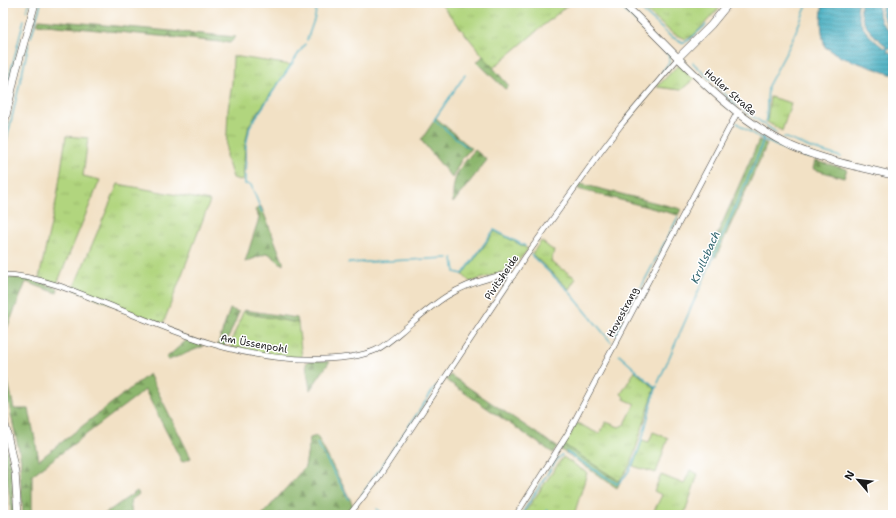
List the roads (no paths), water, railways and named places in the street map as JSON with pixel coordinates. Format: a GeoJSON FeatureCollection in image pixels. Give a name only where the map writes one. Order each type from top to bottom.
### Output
{"type":"FeatureCollection","features":[{"type":"Feature","properties":{"kind":"street"},"geometry":{"type":"LineString","coordinates":[[3,129],[16,71],[35,3]]}},
{"type":"Feature","properties":{"kind":"street","name":"Holler Straße"},"geometry":{"type":"LineString","coordinates":[[623,3],[737,113],[760,128],[799,149],[835,161],[893,175]]}},
{"type":"Feature","properties":{"kind":"street"},"geometry":{"type":"LineString","coordinates":[[679,57],[711,25],[730,3]]}},
{"type":"Feature","properties":{"kind":"street","name":"Pivitsheide"},"geometry":{"type":"LineString","coordinates":[[349,515],[378,478],[513,276],[604,148],[679,57]]}},
{"type":"Feature","properties":{"kind":"street","name":"Hovestrang"},"geometry":{"type":"LineString","coordinates":[[516,515],[568,433],[737,113]]}},
{"type":"Feature","properties":{"kind":"street","name":"Am Üssenpohl"},"geometry":{"type":"LineString","coordinates":[[3,275],[36,280],[77,293],[189,337],[226,349],[272,358],[299,360],[344,357],[376,350],[452,292],[474,282],[507,274],[513,276]]}},
{"type":"Feature","properties":{"kind":"street"},"geometry":{"type":"LineString","coordinates":[[3,414],[15,472],[18,515]]}},
{"type":"Feature","properties":{"kind":"water"},"geometry":{"type":"Polygon","coordinates":[[[823,3],[858,3],[859,17],[864,29],[884,48],[886,46],[867,28],[861,10],[861,3],[879,3],[878,11],[881,21],[893,36],[893,49],[889,48],[887,51],[893,54],[893,75],[841,57],[825,47],[821,25],[823,3]]]}},
{"type":"Feature","properties":{"kind":"water"},"geometry":{"type":"Polygon","coordinates":[[[883,3],[893,3],[893,30],[882,15],[883,3]]]}},
{"type":"Feature","properties":{"kind":"waterway"},"geometry":{"type":"LineString","coordinates":[[27,11],[29,3]]}},
{"type":"Feature","properties":{"kind":"waterway"},"geometry":{"type":"LineString","coordinates":[[31,37],[41,3]]}},
{"type":"Feature","properties":{"kind":"waterway"},"geometry":{"type":"LineString","coordinates":[[307,40],[315,17],[317,3]]}},
{"type":"Feature","properties":{"kind":"waterway"},"geometry":{"type":"LineString","coordinates":[[634,3],[670,36],[684,43]]}},
{"type":"Feature","properties":{"kind":"waterway","name":"Krullsbach"},"geometry":{"type":"LineString","coordinates":[[766,121],[768,86],[789,47],[808,3]]}},
{"type":"Feature","properties":{"kind":"waterway"},"geometry":{"type":"LineString","coordinates":[[621,7],[669,55],[669,63],[662,72]]}},
{"type":"Feature","properties":{"kind":"waterway"},"geometry":{"type":"LineString","coordinates":[[3,102],[24,20]]}},
{"type":"Feature","properties":{"kind":"waterway"},"geometry":{"type":"LineString","coordinates":[[684,42],[689,40],[706,25]]}},
{"type":"Feature","properties":{"kind":"waterway"},"geometry":{"type":"LineString","coordinates":[[3,156],[29,43]]}},
{"type":"Feature","properties":{"kind":"waterway"},"geometry":{"type":"LineString","coordinates":[[262,212],[251,185],[245,184],[246,145],[250,126],[305,44]]}},
{"type":"Feature","properties":{"kind":"waterway"},"geometry":{"type":"LineString","coordinates":[[693,63],[712,81]]}},
{"type":"Feature","properties":{"kind":"waterway"},"geometry":{"type":"LineString","coordinates":[[465,75],[434,120],[468,148]]}},
{"type":"Feature","properties":{"kind":"waterway"},"geometry":{"type":"LineString","coordinates":[[716,85],[737,106]]}},
{"type":"Feature","properties":{"kind":"waterway"},"geometry":{"type":"LineString","coordinates":[[742,109],[777,133]]}},
{"type":"Feature","properties":{"kind":"waterway"},"geometry":{"type":"LineString","coordinates":[[737,123],[754,135],[772,144],[790,152],[810,158]]}},
{"type":"Feature","properties":{"kind":"waterway","name":"Krullsbach"},"geometry":{"type":"LineString","coordinates":[[658,383],[759,153],[764,136]]}},
{"type":"Feature","properties":{"kind":"waterway"},"geometry":{"type":"LineString","coordinates":[[784,137],[811,148],[841,157]]}},
{"type":"Feature","properties":{"kind":"waterway"},"geometry":{"type":"LineString","coordinates":[[616,335],[678,217]]}},
{"type":"Feature","properties":{"kind":"waterway"},"geometry":{"type":"LineString","coordinates":[[453,258],[455,272],[463,274],[494,230],[525,246]]}},
{"type":"Feature","properties":{"kind":"waterway"},"geometry":{"type":"LineString","coordinates":[[531,255],[568,290],[611,342]]}},
{"type":"Feature","properties":{"kind":"waterway"},"geometry":{"type":"LineString","coordinates":[[348,263],[448,258]]}},
{"type":"Feature","properties":{"kind":"waterway"},"geometry":{"type":"LineString","coordinates":[[619,355],[656,388]]}},
{"type":"Feature","properties":{"kind":"waterway"},"geometry":{"type":"LineString","coordinates":[[362,495],[436,386]]}},
{"type":"Feature","properties":{"kind":"waterway","name":"Krullsbach"},"geometry":{"type":"LineString","coordinates":[[566,452],[617,484],[625,476],[638,452],[657,386]]}},
{"type":"Feature","properties":{"kind":"waterway"},"geometry":{"type":"LineString","coordinates":[[317,443],[349,499]]}},
{"type":"Feature","properties":{"kind":"waterway","name":"Krullsbach"},"geometry":{"type":"LineString","coordinates":[[521,515],[557,459],[562,455]]}},
{"type":"Feature","properties":{"kind":"waterway"},"geometry":{"type":"LineString","coordinates":[[377,509],[386,515]]}},
{"type":"Feature","properties":{"kind":"waterway"},"geometry":{"type":"LineString","coordinates":[[546,515],[547,510]]}}]}
